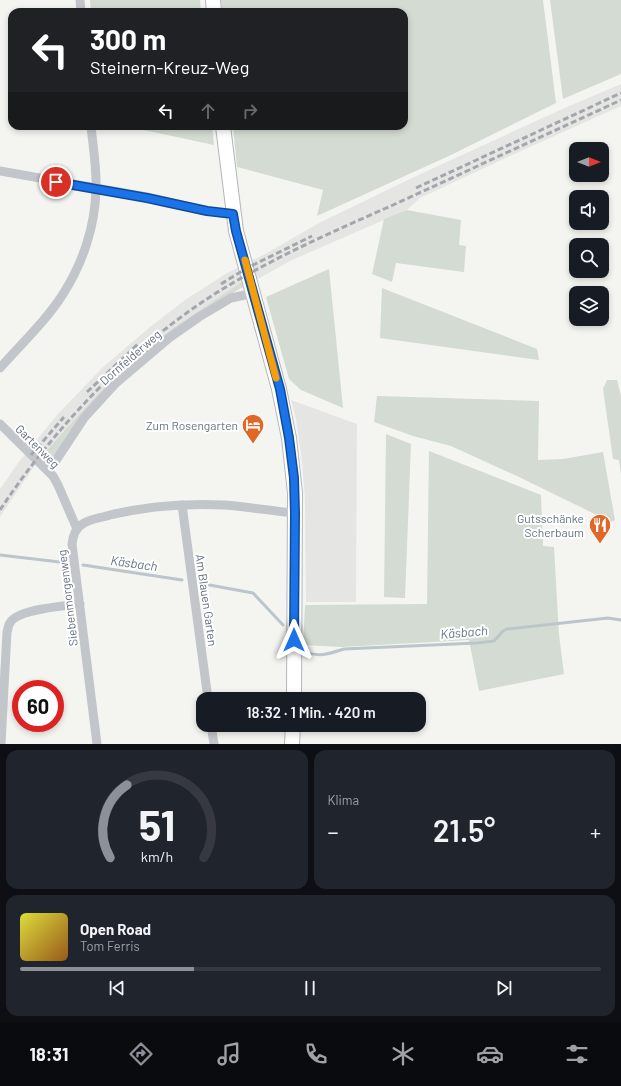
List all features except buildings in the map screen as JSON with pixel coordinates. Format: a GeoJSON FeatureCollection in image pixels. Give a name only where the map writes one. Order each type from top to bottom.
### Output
{"type":"FeatureCollection","features":[{"type":"Feature","properties":{"kind":"main road"},"geometry":{"type":"LineString","coordinates":[[223,130],[236,231],[254,293],[285,415],[292,462],[295,513],[294,692]]}},
{"type":"Feature","properties":{"kind":"main road"},"geometry":{"type":"LineString","coordinates":[[292,744],[293,732]]}},
{"type":"Feature","properties":{"kind":"street"},"geometry":{"type":"LineString","coordinates":[[0,368],[63,295],[86,246],[92,220],[96,189],[91,130]]}},
{"type":"Feature","properties":{"kind":"street"},"geometry":{"type":"LineString","coordinates":[[0,171],[147,198],[207,211],[233,214]]}},
{"type":"Feature","properties":{"kind":"street","name":"Dornfelderweg"},"geometry":{"type":"LineString","coordinates":[[49,471],[84,418],[116,383],[169,338],[199,317],[230,298],[254,293]]}},
{"type":"Feature","properties":{"kind":"street","name":"Gartenweg"},"geometry":{"type":"LineString","coordinates":[[0,424],[31,456],[49,471],[58,485],[77,529]]}},
{"type":"Feature","properties":{"kind":"street","name":"Am Blauen Garten"},"geometry":{"type":"LineString","coordinates":[[182,505],[207,692]]}},
{"type":"Feature","properties":{"kind":"street"},"geometry":{"type":"LineString","coordinates":[[77,529],[81,524],[88,521],[119,513],[154,507],[224,505],[295,513]]}},
{"type":"Feature","properties":{"kind":"street","name":"Siebenmorgenweg"},"geometry":{"type":"LineString","coordinates":[[77,529],[72,544],[97,744]]}},
{"type":"Feature","properties":{"kind":"street"},"geometry":{"type":"LineString","coordinates":[[1,744],[7,632],[10,623],[16,617],[25,613],[80,604]]}},
{"type":"Feature","properties":{"kind":"street"},"geometry":{"type":"LineString","coordinates":[[212,732],[214,744]]}},
{"type":"Feature","properties":{"kind":"shaded area"},"geometry":{"type":"Polygon","coordinates":[[[90,0],[200,0],[201,8],[91,8],[90,0]]]}},
{"type":"Feature","properties":{"kind":"shaded area"},"geometry":{"type":"Polygon","coordinates":[[[221,0],[543,0],[556,103],[451,155],[317,216],[323,190],[237,167],[233,130],[408,130],[408,8],[222,8],[221,0]]]}},
{"type":"Feature","properties":{"kind":"shaded area"},"geometry":{"type":"Polygon","coordinates":[[[550,0],[621,0],[621,74],[563,99],[550,0]]]}},
{"type":"Feature","properties":{"kind":"shaded area"},"geometry":{"type":"Polygon","coordinates":[[[621,84],[621,106],[420,198],[407,210],[292,260],[220,300],[122,374],[47,463],[39,459],[0,517],[0,489],[18,463],[57,415],[102,368],[150,327],[185,300],[227,273],[265,254],[319,223],[414,177],[560,110],[621,84]]]}},
{"type":"Feature","properties":{"kind":"shaded area"},"geometry":{"type":"Polygon","coordinates":[[[144,130],[212,130],[214,145],[144,130]]]}},
{"type":"Feature","properties":{"kind":"shaded area"},"geometry":{"type":"Polygon","coordinates":[[[407,210],[461,220],[459,245],[466,246],[464,272],[396,263],[392,282],[372,274],[384,219],[407,210]]]}},
{"type":"Feature","properties":{"kind":"shaded area"},"geometry":{"type":"Polygon","coordinates":[[[329,269],[343,408],[301,390],[289,379],[266,297],[329,269]]]}},
{"type":"Feature","properties":{"kind":"shaded area"},"geometry":{"type":"Polygon","coordinates":[[[242,282],[244,286],[220,300],[122,374],[51,463],[47,463],[40,458],[96,396],[120,373],[169,331],[242,282]]]}},
{"type":"Feature","properties":{"kind":"shaded area"},"geometry":{"type":"Polygon","coordinates":[[[382,288],[537,349],[539,360],[380,338],[382,288]]]}},
{"type":"Feature","properties":{"kind":"shaded area"},"geometry":{"type":"Polygon","coordinates":[[[607,380],[617,380],[621,396],[621,475],[619,460],[613,459],[603,389],[607,380]]]}},
{"type":"Feature","properties":{"kind":"shaded area"},"geometry":{"type":"Polygon","coordinates":[[[377,396],[539,401],[538,460],[563,459],[603,452],[615,520],[611,522],[451,446],[413,436],[374,422],[377,396]]]}},
{"type":"Feature","properties":{"kind":"shaded area"},"geometry":{"type":"Polygon","coordinates":[[[291,400],[357,424],[356,602],[306,602],[305,500],[302,462],[296,419],[291,400]]]}},
{"type":"Feature","properties":{"kind":"shaded area"},"geometry":{"type":"Polygon","coordinates":[[[386,434],[411,444],[405,598],[384,597],[386,434]]]}},
{"type":"Feature","properties":{"kind":"shaded area"},"geometry":{"type":"Polygon","coordinates":[[[429,451],[541,495],[543,546],[554,547],[559,635],[564,674],[479,691],[469,640],[341,647],[303,645],[305,605],[427,604],[429,451]]]}},
{"type":"Feature","properties":{"kind":"waterway","name":"Käsbach"},"geometry":{"type":"LineString","coordinates":[[0,555],[68,563]]}},
{"type":"Feature","properties":{"kind":"waterway","name":"Käsbach"},"geometry":{"type":"LineString","coordinates":[[83,565],[182,580]]}},
{"type":"Feature","properties":{"kind":"waterway","name":"Käsbach"},"geometry":{"type":"LineString","coordinates":[[204,584],[253,593],[283,625]]}},
{"type":"Feature","properties":{"kind":"waterway","name":"Käsbach"},"geometry":{"type":"LineString","coordinates":[[306,652],[320,655],[344,649],[477,643],[494,641],[503,631],[507,629],[608,618],[621,620]]}},
{"type":"Feature","properties":{"kind":"railway"},"geometry":{"type":"LineString","coordinates":[[416,188],[621,93]]}},
{"type":"Feature","properties":{"kind":"railway"},"geometry":{"type":"LineString","coordinates":[[0,510],[21,479],[45,449],[69,420],[96,392],[123,365],[152,340],[182,316],[213,295],[257,270],[347,225],[621,100]]}},
{"type":"Feature","properties":{"kind":"railway"},"geometry":{"type":"LineString","coordinates":[[221,284],[247,268],[312,236]]}},
{"type":"Feature","properties":{"kind":"railway"},"geometry":{"type":"LineString","coordinates":[[87,392],[138,344]]}},
{"type":"Feature","properties":{"kind":"railway"},"geometry":{"type":"LineString","coordinates":[[31,455],[64,417]]}},
{"type":"Feature","properties":{"kind":"slow traffic"},"geometry":{"type":"LineString","coordinates":[[245,260],[276,378]]}},
{"type":"Feature","properties":{"kind":"place","name":"Zum Rosengarten"},"geometry":{"type":"Point","coordinates":[253,444]}},
{"type":"Feature","properties":{"kind":"place","name":"Gutsschänke Scherbaum"},"geometry":{"type":"Point","coordinates":[600,544]}},
{"type":"Feature","properties":{"kind":"route"},"geometry":{"type":"LineString","coordinates":[[56,182],[147,198],[207,211],[233,214],[236,231],[280,389],[289,438],[294,478],[295,513],[294,640]]}}]}
